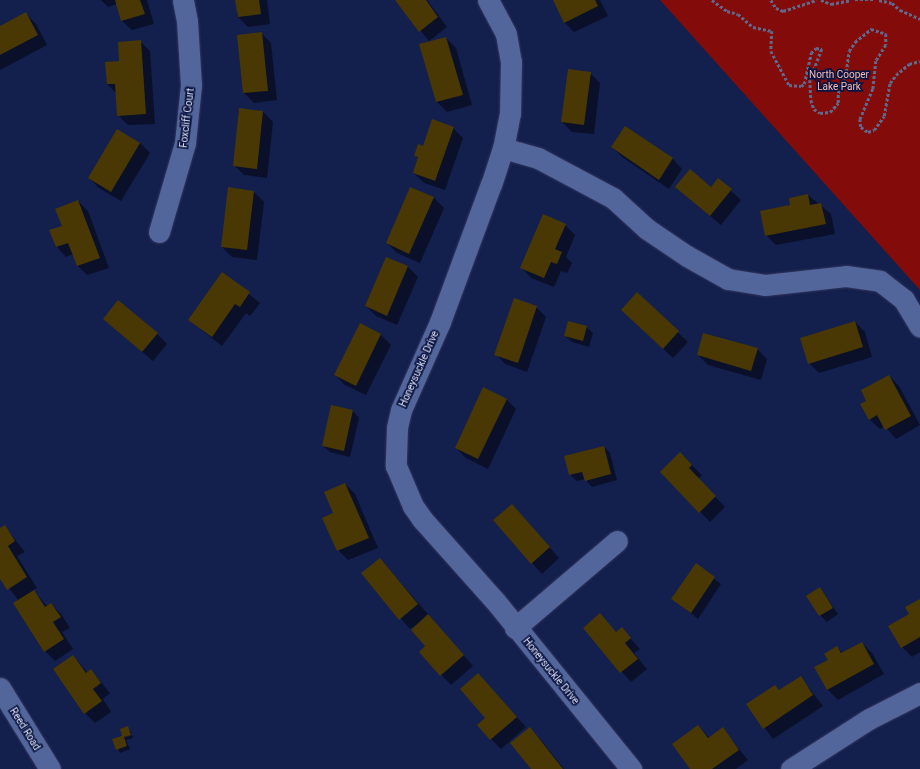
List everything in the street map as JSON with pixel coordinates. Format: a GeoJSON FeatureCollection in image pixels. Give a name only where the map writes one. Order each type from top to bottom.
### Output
{"type":"FeatureCollection","features":[{"type":"Feature","properties":{"kind":"street","name":"Foxcliff Court"},"geometry":{"type":"LineString","coordinates":[[159,232],[185,143],[191,93],[187,21],[183,0]]}},
{"type":"Feature","properties":{"kind":"street","name":"Honeysuckle Drive"},"geometry":{"type":"LineString","coordinates":[[488,0],[506,34],[511,62],[510,113],[503,148],[440,322],[401,410],[396,454],[400,479],[413,506],[496,602],[514,628],[631,769]]}},
{"type":"Feature","properties":{"kind":"street"},"geometry":{"type":"LineString","coordinates":[[503,148],[538,158],[613,198],[647,229],[686,256],[728,279],[765,285],[846,276],[880,281],[904,300],[920,327]]}},
{"type":"Feature","properties":{"kind":"street"},"geometry":{"type":"LineString","coordinates":[[514,628],[617,541]]}},
{"type":"Feature","properties":{"kind":"street","name":"Reed Road"},"geometry":{"type":"LineString","coordinates":[[0,688],[50,769]]}},
{"type":"Feature","properties":{"kind":"street"},"geometry":{"type":"LineString","coordinates":[[791,769],[870,719],[920,693]]}},
{"type":"Feature","properties":{"kind":"path"},"geometry":{"type":"LineString","coordinates":[[712,0],[726,11],[741,17],[753,27],[774,32],[771,51],[789,85],[801,86],[804,84],[811,53],[816,48],[822,49],[810,80],[811,100],[814,109],[820,113],[830,112],[838,103],[838,93],[846,72],[849,51],[855,42],[871,29],[886,34],[886,45],[876,61],[873,89],[860,119],[861,127],[868,132],[874,130],[884,116],[890,83],[896,74],[909,64],[920,60]]}},
{"type":"Feature","properties":{"kind":"path"},"geometry":{"type":"LineString","coordinates":[[771,0],[776,8],[783,11],[816,0]]}},
{"type":"Feature","properties":{"kind":"path"},"geometry":{"type":"LineString","coordinates":[[821,0],[831,4],[851,0]]}},
{"type":"Feature","properties":{"kind":"path"},"geometry":{"type":"LineString","coordinates":[[855,0],[873,0]]}},
{"type":"Feature","properties":{"kind":"path"},"geometry":{"type":"LineString","coordinates":[[879,0],[892,3],[900,10],[920,19]]}},
{"type":"Feature","properties":{"kind":"green space","name":"North Cooper Lake Park"},"geometry":{"type":"Polygon","coordinates":[[[660,0],[920,0],[920,290],[660,0]]]}},
{"type":"Feature","properties":{"kind":"building"},"geometry":{"type":"Polygon","coordinates":[[[115,0],[140,0],[145,14],[121,21],[115,0]]]}},
{"type":"Feature","properties":{"kind":"building"},"geometry":{"type":"Polygon","coordinates":[[[235,0],[259,0],[261,14],[238,17],[235,0]]]}},
{"type":"Feature","properties":{"kind":"building"},"geometry":{"type":"Polygon","coordinates":[[[395,0],[426,0],[438,17],[419,32],[395,0]]]}},
{"type":"Feature","properties":{"kind":"building"},"geometry":{"type":"Polygon","coordinates":[[[553,0],[595,0],[598,6],[564,23],[553,0]]]}},
{"type":"Feature","properties":{"kind":"building"},"geometry":{"type":"Polygon","coordinates":[[[26,12],[38,35],[0,55],[0,26],[26,12]]]}},
{"type":"Feature","properties":{"kind":"building"},"geometry":{"type":"Polygon","coordinates":[[[262,32],[268,91],[243,93],[237,35],[262,32]]]}},
{"type":"Feature","properties":{"kind":"building"},"geometry":{"type":"Polygon","coordinates":[[[446,37],[463,95],[436,102],[419,44],[446,37]]]}},
{"type":"Feature","properties":{"kind":"building"},"geometry":{"type":"Polygon","coordinates":[[[141,40],[146,114],[117,116],[115,84],[107,84],[105,62],[119,61],[118,42],[141,40]]]}},
{"type":"Feature","properties":{"kind":"building"},"geometry":{"type":"Polygon","coordinates":[[[568,69],[591,72],[584,125],[561,122],[568,69]]]}},
{"type":"Feature","properties":{"kind":"building"},"geometry":{"type":"Polygon","coordinates":[[[239,108],[263,111],[257,169],[233,166],[239,108]]]}},
{"type":"Feature","properties":{"kind":"building"},"geometry":{"type":"Polygon","coordinates":[[[432,119],[454,127],[435,181],[413,173],[418,157],[414,156],[418,144],[423,146],[432,119]]]}},
{"type":"Feature","properties":{"kind":"building"},"geometry":{"type":"Polygon","coordinates":[[[625,126],[673,158],[659,180],[611,147],[625,126]]]}},
{"type":"Feature","properties":{"kind":"building"},"geometry":{"type":"Polygon","coordinates":[[[117,129],[140,143],[111,192],[88,178],[117,129]]]}},
{"type":"Feature","properties":{"kind":"building"},"geometry":{"type":"Polygon","coordinates":[[[690,169],[711,187],[718,178],[732,189],[710,216],[675,187],[690,169]]]}},
{"type":"Feature","properties":{"kind":"building"},"geometry":{"type":"Polygon","coordinates":[[[228,187],[254,191],[247,250],[221,247],[228,187]]]}},
{"type":"Feature","properties":{"kind":"building"},"geometry":{"type":"Polygon","coordinates":[[[410,187],[434,197],[409,254],[386,243],[410,187]]]}},
{"type":"Feature","properties":{"kind":"building"},"geometry":{"type":"Polygon","coordinates":[[[808,194],[810,205],[821,203],[826,224],[765,236],[760,211],[790,205],[789,198],[808,194]]]}},
{"type":"Feature","properties":{"kind":"building"},"geometry":{"type":"Polygon","coordinates":[[[78,200],[100,258],[77,266],[68,243],[56,247],[49,230],[62,226],[55,209],[78,200]]]}},
{"type":"Feature","properties":{"kind":"building"},"geometry":{"type":"Polygon","coordinates":[[[543,214],[566,224],[555,249],[562,252],[557,264],[551,262],[544,278],[520,268],[543,214]]]}},
{"type":"Feature","properties":{"kind":"building"},"geometry":{"type":"Polygon","coordinates":[[[386,257],[408,266],[387,316],[365,306],[386,257]]]}},
{"type":"Feature","properties":{"kind":"building"},"geometry":{"type":"Polygon","coordinates":[[[222,272],[250,292],[240,307],[235,304],[212,337],[188,320],[222,272]]]}},
{"type":"Feature","properties":{"kind":"building"},"geometry":{"type":"Polygon","coordinates":[[[637,292],[679,331],[663,349],[621,310],[637,292]]]}},
{"type":"Feature","properties":{"kind":"building"},"geometry":{"type":"Polygon","coordinates":[[[514,298],[537,306],[518,363],[494,355],[514,298]]]}},
{"type":"Feature","properties":{"kind":"building"},"geometry":{"type":"Polygon","coordinates":[[[118,300],[158,333],[142,352],[103,319],[118,300]]]}},
{"type":"Feature","properties":{"kind":"building"},"geometry":{"type":"Polygon","coordinates":[[[568,321],[587,326],[583,341],[564,336],[568,321]]]}},
{"type":"Feature","properties":{"kind":"building"},"geometry":{"type":"Polygon","coordinates":[[[855,321],[863,347],[808,364],[800,338],[855,321]]]}},
{"type":"Feature","properties":{"kind":"building"},"geometry":{"type":"Polygon","coordinates":[[[360,323],[381,334],[356,386],[334,375],[360,323]]]}},
{"type":"Feature","properties":{"kind":"building"},"geometry":{"type":"Polygon","coordinates":[[[703,333],[758,348],[751,371],[697,355],[703,333]]]}},
{"type":"Feature","properties":{"kind":"building"},"geometry":{"type":"Polygon","coordinates":[[[889,375],[911,416],[885,430],[877,415],[869,420],[860,404],[866,401],[861,390],[889,375]]]}},
{"type":"Feature","properties":{"kind":"building"},"geometry":{"type":"Polygon","coordinates":[[[483,387],[507,399],[478,459],[455,448],[483,387]]]}},
{"type":"Feature","properties":{"kind":"building"},"geometry":{"type":"Polygon","coordinates":[[[331,405],[353,410],[344,451],[322,446],[331,405]]]}},
{"type":"Feature","properties":{"kind":"building"},"geometry":{"type":"Polygon","coordinates":[[[604,446],[611,474],[585,481],[582,472],[569,475],[564,456],[604,446]]]}},
{"type":"Feature","properties":{"kind":"building"},"geometry":{"type":"Polygon","coordinates":[[[680,452],[692,465],[689,468],[716,496],[699,513],[660,472],[680,452]]]}},
{"type":"Feature","properties":{"kind":"building"},"geometry":{"type":"Polygon","coordinates":[[[345,483],[369,538],[337,551],[322,518],[333,513],[324,492],[345,483]]]}},
{"type":"Feature","properties":{"kind":"building"},"geometry":{"type":"Polygon","coordinates":[[[512,504],[550,547],[531,564],[493,520],[512,504]]]}},
{"type":"Feature","properties":{"kind":"building"},"geometry":{"type":"Polygon","coordinates":[[[5,525],[15,541],[8,546],[27,577],[7,590],[0,579],[0,528],[5,525]]]}},
{"type":"Feature","properties":{"kind":"building"},"geometry":{"type":"Polygon","coordinates":[[[380,558],[418,604],[399,620],[361,573],[380,558]]]}},
{"type":"Feature","properties":{"kind":"building"},"geometry":{"type":"Polygon","coordinates":[[[696,563],[715,577],[691,613],[671,599],[696,563]]]}},
{"type":"Feature","properties":{"kind":"building"},"geometry":{"type":"Polygon","coordinates":[[[820,587],[833,608],[819,616],[806,596],[820,587]]]}},
{"type":"Feature","properties":{"kind":"building"},"geometry":{"type":"Polygon","coordinates":[[[34,590],[45,607],[51,603],[61,617],[53,622],[64,639],[44,652],[13,603],[34,590]]]}},
{"type":"Feature","properties":{"kind":"building"},"geometry":{"type":"Polygon","coordinates":[[[920,599],[920,637],[901,648],[888,626],[909,614],[905,607],[920,599]]]}},
{"type":"Feature","properties":{"kind":"building"},"geometry":{"type":"Polygon","coordinates":[[[600,613],[616,632],[622,627],[631,638],[625,643],[638,659],[620,673],[583,628],[600,613]]]}},
{"type":"Feature","properties":{"kind":"building"},"geometry":{"type":"Polygon","coordinates":[[[428,614],[464,655],[440,676],[419,652],[425,646],[411,630],[428,614]]]}},
{"type":"Feature","properties":{"kind":"building"},"geometry":{"type":"Polygon","coordinates":[[[862,642],[874,664],[827,690],[814,667],[828,660],[824,654],[837,646],[841,653],[862,642]]]}},
{"type":"Feature","properties":{"kind":"building"},"geometry":{"type":"Polygon","coordinates":[[[73,655],[86,673],[91,669],[101,683],[93,689],[102,701],[84,714],[53,669],[73,655]]]}},
{"type":"Feature","properties":{"kind":"building"},"geometry":{"type":"Polygon","coordinates":[[[478,673],[517,717],[490,740],[477,725],[485,718],[460,689],[478,673]]]}},
{"type":"Feature","properties":{"kind":"building"},"geometry":{"type":"Polygon","coordinates":[[[801,676],[813,695],[763,729],[746,704],[775,685],[779,690],[801,676]]]}},
{"type":"Feature","properties":{"kind":"building"},"geometry":{"type":"Polygon","coordinates":[[[698,725],[708,738],[723,727],[739,750],[712,769],[690,769],[672,744],[698,725]]]}},
{"type":"Feature","properties":{"kind":"building"},"geometry":{"type":"Polygon","coordinates":[[[128,726],[131,735],[124,737],[127,746],[116,750],[112,739],[122,736],[120,729],[128,726]]]}},
{"type":"Feature","properties":{"kind":"building"},"geometry":{"type":"Polygon","coordinates":[[[530,727],[563,769],[531,769],[510,743],[530,727]]]}}]}
